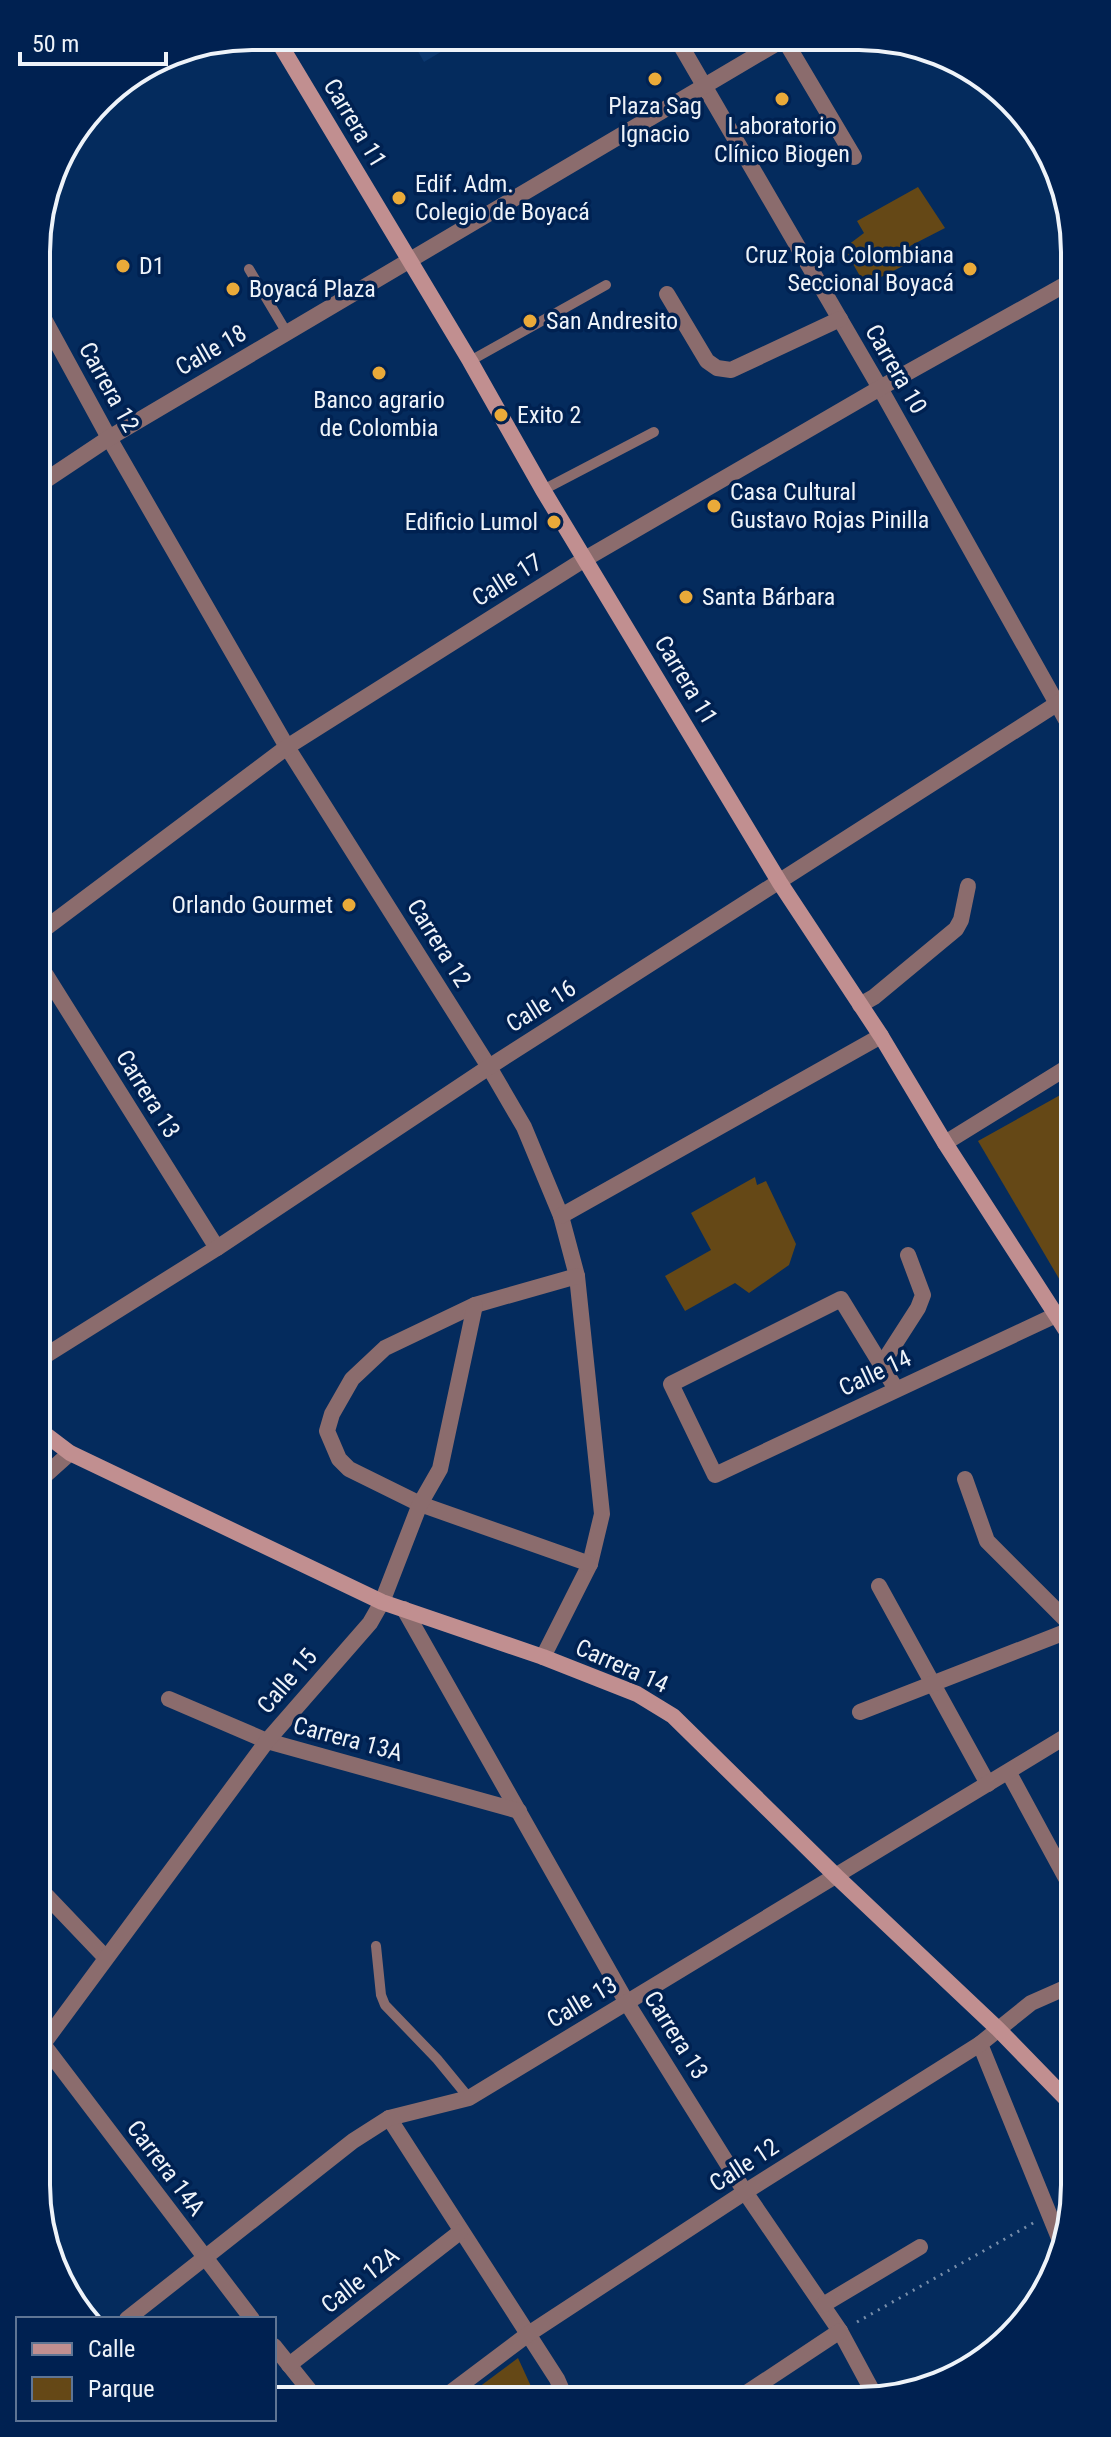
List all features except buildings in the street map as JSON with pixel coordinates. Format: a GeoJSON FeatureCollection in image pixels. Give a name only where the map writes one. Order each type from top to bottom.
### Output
{"type":"FeatureCollection","features":[{"type":"Feature","properties":{"kind":"main road","name":"Carrera 11"},"geometry":{"type":"LineString","coordinates":[[283,50],[780,883],[881,1036],[945,1143],[1061,1323]]}},
{"type":"Feature","properties":{"kind":"main road","name":"Carrera 14"},"geometry":{"type":"LineString","coordinates":[[50,1438],[70,1453],[382,1602],[543,1657],[637,1694],[673,1716],[1061,2094]]}},
{"type":"Feature","properties":{"kind":"street","name":"Carrera 10"},"geometry":{"type":"LineString","coordinates":[[683,50],[1061,697]]}},
{"type":"Feature","properties":{"kind":"street","name":"Calle 18"},"geometry":{"type":"LineString","coordinates":[[50,477],[109,438],[766,50]]}},
{"type":"Feature","properties":{"kind":"street"},"geometry":{"type":"LineString","coordinates":[[791,50],[854,157]]}},
{"type":"Feature","properties":{"kind":"street","name":"Calle 17"},"geometry":{"type":"LineString","coordinates":[[50,925],[287,747],[585,559],[1061,287]]}},
{"type":"Feature","properties":{"kind":"street"},"geometry":{"type":"LineString","coordinates":[[667,294],[707,361],[717,368],[731,370],[840,319]]}},
{"type":"Feature","properties":{"kind":"street","name":"Carrera 12"},"geometry":{"type":"LineString","coordinates":[[50,330],[287,747],[524,1127],[561,1216],[577,1276],[602,1514],[590,1564],[543,1657]]}},
{"type":"Feature","properties":{"kind":"street","name":"Calle 16"},"geometry":{"type":"LineString","coordinates":[[50,1353],[217,1248],[489,1067],[1061,701]]}},
{"type":"Feature","properties":{"kind":"street"},"geometry":{"type":"LineString","coordinates":[[860,1005],[874,997],[956,929],[968,886]]}},
{"type":"Feature","properties":{"kind":"street","name":"Carrera 13"},"geometry":{"type":"LineString","coordinates":[[50,982],[217,1248]]}},
{"type":"Feature","properties":{"kind":"street"},"geometry":{"type":"LineString","coordinates":[[561,1216],[881,1036]]}},
{"type":"Feature","properties":{"kind":"street"},"geometry":{"type":"LineString","coordinates":[[945,1143],[1061,1071]]}},
{"type":"Feature","properties":{"kind":"street"},"geometry":{"type":"LineString","coordinates":[[896,1389],[882,1364],[923,1295],[908,1255]]}},
{"type":"Feature","properties":{"kind":"street"},"geometry":{"type":"LineString","coordinates":[[577,1276],[475,1305],[385,1348],[352,1379],[332,1414],[327,1431],[339,1459],[349,1469],[420,1504],[590,1564]]}},
{"type":"Feature","properties":{"kind":"street","name":"Calle 14"},"geometry":{"type":"LineString","coordinates":[[882,1364],[841,1299],[671,1384],[715,1475],[1056,1315]]}},
{"type":"Feature","properties":{"kind":"street","name":"Calle 15"},"geometry":{"type":"LineString","coordinates":[[50,2034],[267,1741],[370,1623],[382,1602],[420,1504],[440,1469],[475,1305]]}},
{"type":"Feature","properties":{"kind":"street"},"geometry":{"type":"LineString","coordinates":[[50,1471],[70,1453]]}},
{"type":"Feature","properties":{"kind":"street"},"geometry":{"type":"LineString","coordinates":[[965,1479],[987,1541],[1061,1616]]}},
{"type":"Feature","properties":{"kind":"street"},"geometry":{"type":"LineString","coordinates":[[879,1586],[988,1784]]}},
{"type":"Feature","properties":{"kind":"street","name":"Carrera 13"},"geometry":{"type":"LineString","coordinates":[[404,1609],[627,2003],[745,2192],[840,2331],[870,2386]]}},
{"type":"Feature","properties":{"kind":"street"},"geometry":{"type":"LineString","coordinates":[[860,1712],[1061,1631]]}},
{"type":"Feature","properties":{"kind":"street","name":"Carrera 13A"},"geometry":{"type":"LineString","coordinates":[[169,1699],[267,1741],[519,1811]]}},
{"type":"Feature","properties":{"kind":"street","name":"Calle 13"},"geometry":{"type":"LineString","coordinates":[[130,2317],[353,2141],[389,2118],[469,2098],[1061,1740]]}},
{"type":"Feature","properties":{"kind":"street"},"geometry":{"type":"LineString","coordinates":[[1009,1773],[1061,1869]]}},
{"type":"Feature","properties":{"kind":"street"},"geometry":{"type":"LineString","coordinates":[[50,1899],[105,1957]]}},
{"type":"Feature","properties":{"kind":"street","name":"Calle 12"},"geometry":{"type":"LineString","coordinates":[[458,2387],[527,2335],[745,2192],[980,2044],[1031,2003],[1061,1990]]}},
{"type":"Feature","properties":{"kind":"street"},"geometry":{"type":"LineString","coordinates":[[980,2044],[1055,2230]]}},
{"type":"Feature","properties":{"kind":"street","name":"Carrera 14A"},"geometry":{"type":"LineString","coordinates":[[50,2053],[250,2317]]}},
{"type":"Feature","properties":{"kind":"street"},"geometry":{"type":"LineString","coordinates":[[389,2118],[560,2387]]}},
{"type":"Feature","properties":{"kind":"street","name":"Calle 12A"},"geometry":{"type":"LineString","coordinates":[[289,2365],[460,2232]]}},
{"type":"Feature","properties":{"kind":"street"},"geometry":{"type":"LineString","coordinates":[[823,2305],[920,2247]]}},
{"type":"Feature","properties":{"kind":"street"},"geometry":{"type":"LineString","coordinates":[[756,2387],[840,2331]]}},
{"type":"Feature","properties":{"kind":"street"},"geometry":{"type":"LineString","coordinates":[[276,2349],[307,2387]]}},
{"type":"Feature","properties":{"kind":"lane"},"geometry":{"type":"LineString","coordinates":[[249,269],[287,333]]}},
{"type":"Feature","properties":{"kind":"lane"},"geometry":{"type":"LineString","coordinates":[[470,361],[606,285]]}},
{"type":"Feature","properties":{"kind":"lane"},"geometry":{"type":"LineString","coordinates":[[543,490],[654,432]]}},
{"type":"Feature","properties":{"kind":"lane"},"geometry":{"type":"LineString","coordinates":[[376,1946],[381,1995],[385,2005],[469,2098]]}},
{"type":"Feature","properties":{"kind":"path"},"geometry":{"type":"LineString","coordinates":[[840,2331],[1048,2214]]}},
{"type":"Feature","properties":{"kind":"shaded area"},"geometry":{"type":"Polygon","coordinates":[[[417,50],[444,50],[424,62],[417,50]]]}},
{"type":"Feature","properties":{"kind":"green space"},"geometry":{"type":"Polygon","coordinates":[[[918,187],[945,228],[910,246],[913,261],[865,285],[844,248],[864,233],[857,221],[918,187]]]}},
{"type":"Feature","properties":{"kind":"green space"},"geometry":{"type":"Polygon","coordinates":[[[1061,1095],[1061,1282],[978,1141],[1061,1095]]]}},
{"type":"Feature","properties":{"kind":"green space"},"geometry":{"type":"Polygon","coordinates":[[[755,1177],[757,1185],[766,1181],[796,1244],[789,1265],[749,1293],[735,1283],[685,1311],[665,1276],[711,1250],[691,1213],[755,1177]]]}},
{"type":"Feature","properties":{"kind":"green space"},"geometry":{"type":"Polygon","coordinates":[[[518,2358],[531,2387],[479,2387],[518,2358]]]}},
{"type":"Feature","properties":{"kind":"place","name":"Plaza Sag Ignacio"},"geometry":{"type":"Point","coordinates":[655,79]}},
{"type":"Feature","properties":{"kind":"place","name":"Laboratorio Clínico Biogen"},"geometry":{"type":"Point","coordinates":[782,99]}},
{"type":"Feature","properties":{"kind":"place","name":"Edif. Adm. Colegio de Boyacá"},"geometry":{"type":"Point","coordinates":[399,198]}},
{"type":"Feature","properties":{"kind":"place","name":"D1"},"geometry":{"type":"Point","coordinates":[123,266]}},
{"type":"Feature","properties":{"kind":"place","name":"Cruz Roja Colombiana Seccional Boyacá"},"geometry":{"type":"Point","coordinates":[970,269]}},
{"type":"Feature","properties":{"kind":"place","name":"Boyacá Plaza"},"geometry":{"type":"Point","coordinates":[233,289]}},
{"type":"Feature","properties":{"kind":"place","name":"San Andresito"},"geometry":{"type":"Point","coordinates":[530,321]}},
{"type":"Feature","properties":{"kind":"place","name":"Banco agrario de Colombia"},"geometry":{"type":"Point","coordinates":[379,373]}},
{"type":"Feature","properties":{"kind":"place","name":"Exito 2"},"geometry":{"type":"Point","coordinates":[501,415]}},
{"type":"Feature","properties":{"kind":"place","name":"Casa Cultural Gustavo Rojas Pinilla"},"geometry":{"type":"Point","coordinates":[714,506]}},
{"type":"Feature","properties":{"kind":"place","name":"Edificio Lumol"},"geometry":{"type":"Point","coordinates":[554,522]}},
{"type":"Feature","properties":{"kind":"place","name":"Santa Bárbara"},"geometry":{"type":"Point","coordinates":[686,597]}},
{"type":"Feature","properties":{"kind":"place","name":"Orlando Gourmet"},"geometry":{"type":"Point","coordinates":[349,905]}}]}
